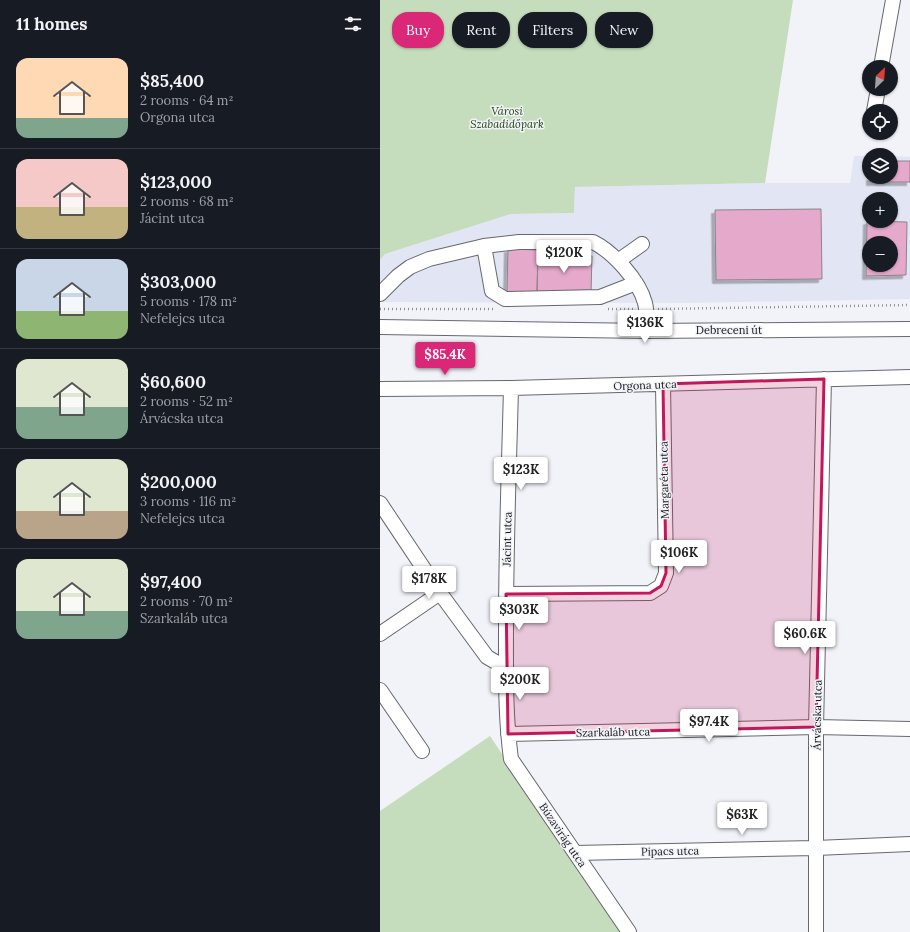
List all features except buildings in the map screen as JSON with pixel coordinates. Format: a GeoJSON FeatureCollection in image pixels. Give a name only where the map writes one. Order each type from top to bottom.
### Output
{"type":"FeatureCollection","features":[{"type":"Feature","properties":{"kind":"street"},"geometry":{"type":"LineString","coordinates":[[882,60],[892,0]]}},
{"type":"Feature","properties":{"kind":"street"},"geometry":{"type":"LineString","coordinates":[[380,294],[398,276],[410,267],[429,259],[484,246],[519,242],[593,242],[602,246],[636,283],[645,302],[648,331]]}},
{"type":"Feature","properties":{"kind":"street"},"geometry":{"type":"LineString","coordinates":[[618,262],[642,244]]}},
{"type":"Feature","properties":{"kind":"street"},"geometry":{"type":"LineString","coordinates":[[484,246],[492,291],[505,299],[600,297],[636,283]]}},
{"type":"Feature","properties":{"kind":"street","name":"Debreceni út"},"geometry":{"type":"LineString","coordinates":[[380,327],[648,331],[910,329]]}},
{"type":"Feature","properties":{"kind":"street","name":"Orgona utca"},"geometry":{"type":"LineString","coordinates":[[380,389],[511,388],[910,377]]}},
{"type":"Feature","properties":{"kind":"street","name":"Árvácska utca"},"geometry":{"type":"LineString","coordinates":[[816,932],[816,727],[824,379]]}},
{"type":"Feature","properties":{"kind":"street","name":"Margaréta utca"},"geometry":{"type":"LineString","coordinates":[[506,594],[650,593],[661,586],[666,573],[663,384]]}},
{"type":"Feature","properties":{"kind":"street","name":"Jácint utca"},"geometry":{"type":"LineString","coordinates":[[506,668],[506,594],[511,388]]}},
{"type":"Feature","properties":{"kind":"street"},"geometry":{"type":"LineString","coordinates":[[380,503],[440,593],[487,657],[506,668]]}},
{"type":"Feature","properties":{"kind":"street"},"geometry":{"type":"LineString","coordinates":[[380,634],[440,593]]}},
{"type":"Feature","properties":{"kind":"street","name":"Búzavirág utca"},"geometry":{"type":"LineString","coordinates":[[506,668],[508,734],[511,759],[629,932]]}},
{"type":"Feature","properties":{"kind":"street"},"geometry":{"type":"LineString","coordinates":[[380,690],[422,751]]}},
{"type":"Feature","properties":{"kind":"street","name":"Szarkaláb utca"},"geometry":{"type":"LineString","coordinates":[[508,734],[816,727],[910,729]]}},
{"type":"Feature","properties":{"kind":"street","name":"Pipacs utca"},"geometry":{"type":"LineString","coordinates":[[575,853],[816,848],[910,844]]}},
{"type":"Feature","properties":{"kind":"highlighted area"},"geometry":{"type":"Polygon","coordinates":[[[824,379],[816,727],[508,734],[506,594],[650,593],[661,586],[666,573],[663,384],[824,379]]]}},
{"type":"Feature","properties":{"kind":"shaded area"},"geometry":{"type":"Polygon","coordinates":[[[854,156],[862,156],[862,184],[898,184],[898,156],[910,157],[910,299],[685,303],[380,302],[380,260],[385,254],[511,214],[574,213],[575,187],[765,183],[850,183],[854,156]]]}},
{"type":"Feature","properties":{"kind":"green space","name":"Városi Szabadidőpark"},"geometry":{"type":"Polygon","coordinates":[[[380,0],[793,0],[765,183],[575,187],[574,213],[511,214],[385,254],[380,260],[380,0]]]}},
{"type":"Feature","properties":{"kind":"green space"},"geometry":{"type":"Polygon","coordinates":[[[490,736],[622,932],[380,932],[380,811],[490,736]]]}}]}
